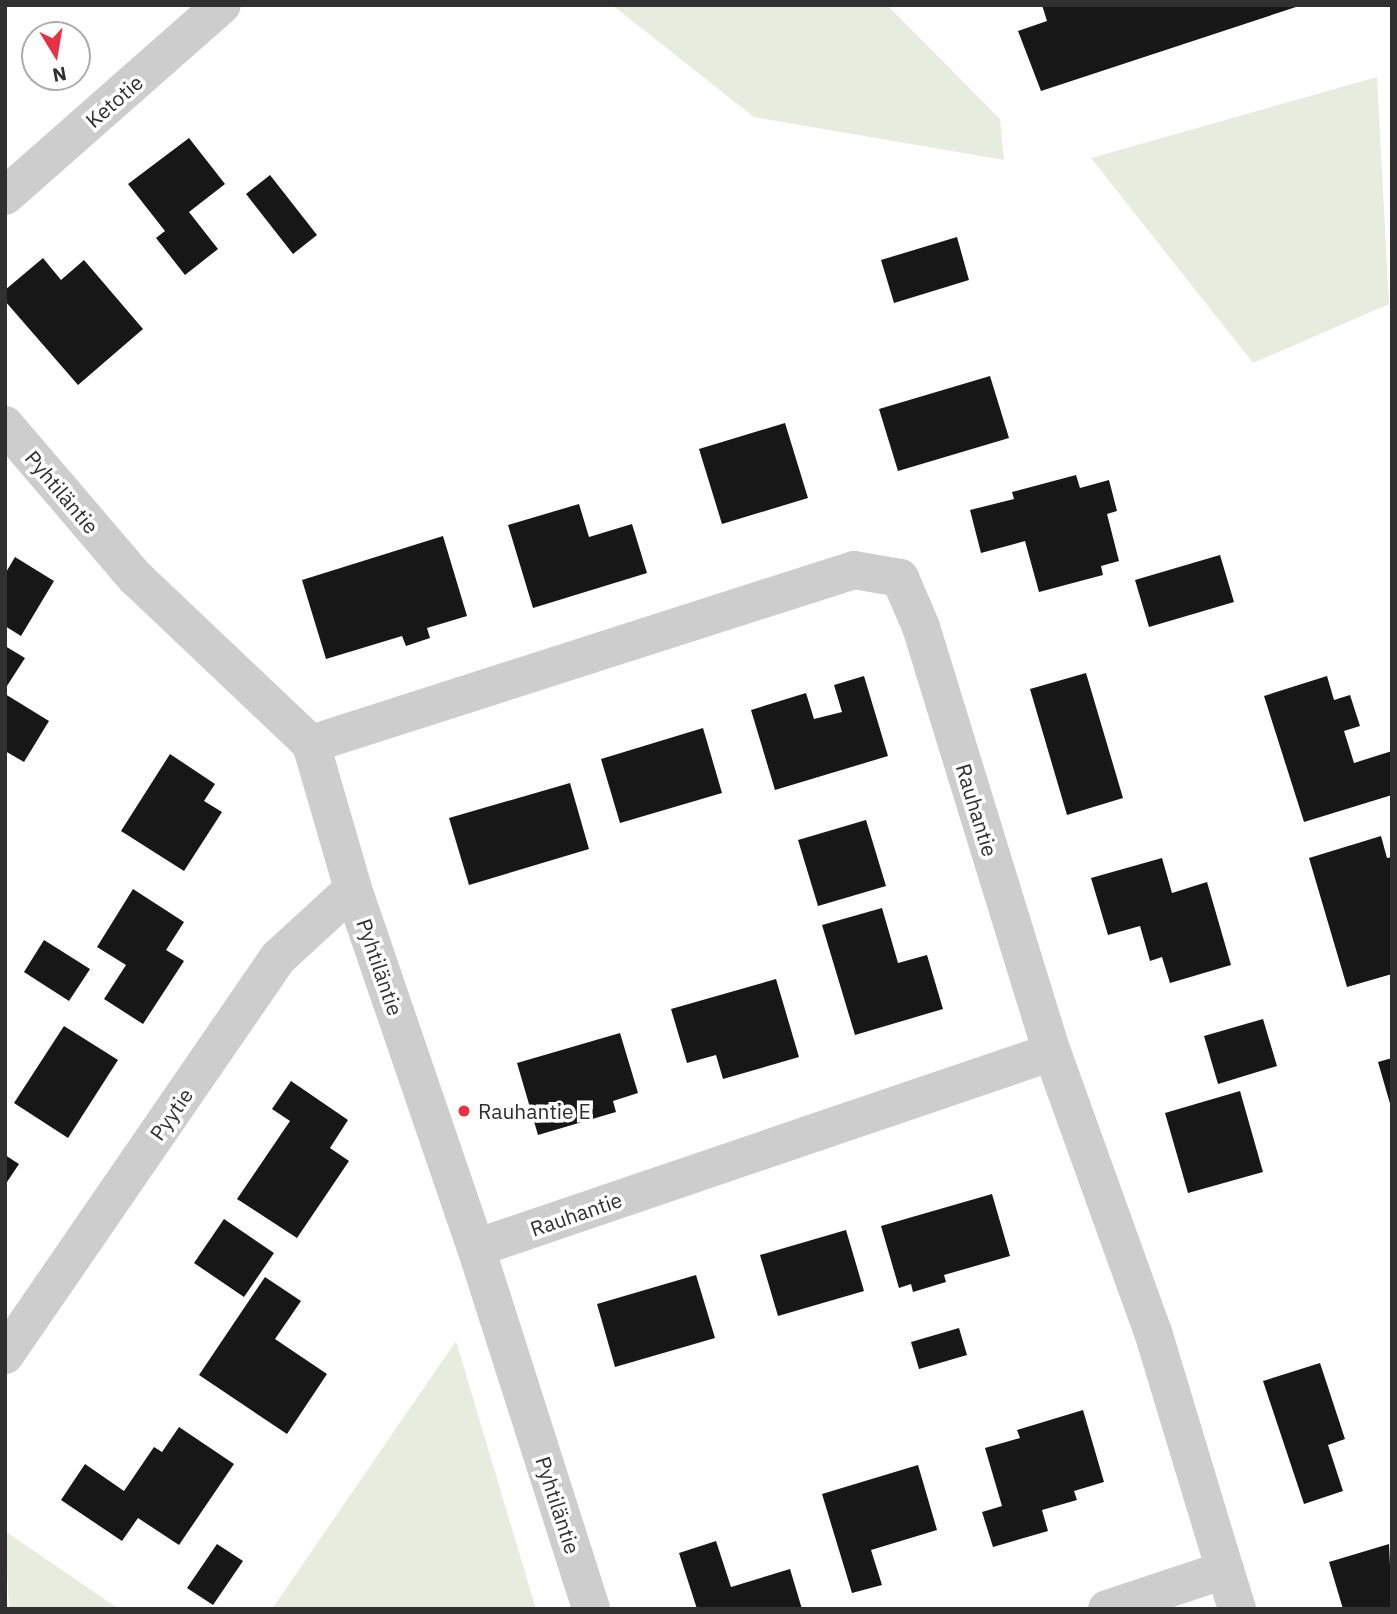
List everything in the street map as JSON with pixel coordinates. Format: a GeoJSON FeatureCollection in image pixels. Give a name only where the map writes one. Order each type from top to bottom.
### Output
{"type":"FeatureCollection","features":[{"type":"Feature","properties":{"kind":"street","name":"Ketotie"},"geometry":{"type":"LineString","coordinates":[[5,196],[222,5]]}},
{"type":"Feature","properties":{"kind":"street","name":"Pyhtiläntie"},"geometry":{"type":"LineString","coordinates":[[5,425],[135,577],[311,744],[353,889],[476,1248],[590,1609]]}},
{"type":"Feature","properties":{"kind":"street","name":"Rauhantie"},"geometry":{"type":"LineString","coordinates":[[311,744],[854,570],[900,578],[921,627],[1052,1052],[476,1248]]}},
{"type":"Feature","properties":{"kind":"street","name":"Pyytie"},"geometry":{"type":"LineString","coordinates":[[5,1355],[279,957],[353,889]]}},
{"type":"Feature","properties":{"kind":"street"},"geometry":{"type":"LineString","coordinates":[[1052,1052],[1153,1332],[1237,1609]]}},
{"type":"Feature","properties":{"kind":"street"},"geometry":{"type":"LineString","coordinates":[[1107,1609],[1225,1570]]}},
{"type":"Feature","properties":{"kind":"green space"},"geometry":{"type":"Polygon","coordinates":[[[612,5],[887,5],[1000,119],[1004,160],[754,117],[612,5]]]}},
{"type":"Feature","properties":{"kind":"green space"},"geometry":{"type":"Polygon","coordinates":[[[1377,77],[1389,304],[1253,363],[1091,158],[1377,77]]]}},
{"type":"Feature","properties":{"kind":"green space"},"geometry":{"type":"Polygon","coordinates":[[[456,1341],[536,1609],[272,1609],[456,1341]]]}},
{"type":"Feature","properties":{"kind":"green space"},"geometry":{"type":"Polygon","coordinates":[[[5,1531],[119,1609],[9,1609],[5,1531]]]}},
{"type":"Feature","properties":{"kind":"building"},"geometry":{"type":"Polygon","coordinates":[[[1042,5],[1299,6],[1041,91],[1018,31],[1047,21],[1042,5]]]}},
{"type":"Feature","properties":{"kind":"building"},"geometry":{"type":"Polygon","coordinates":[[[189,138],[225,184],[189,212],[218,249],[185,275],[156,238],[165,231],[128,184],[189,138]]]}},
{"type":"Feature","properties":{"kind":"building"},"geometry":{"type":"Polygon","coordinates":[[[270,175],[317,235],[293,254],[246,194],[270,175]]]}},
{"type":"Feature","properties":{"kind":"building"},"geometry":{"type":"Polygon","coordinates":[[[957,237],[969,280],[894,303],[881,260],[957,237]]]}},
{"type":"Feature","properties":{"kind":"building"},"geometry":{"type":"Polygon","coordinates":[[[43,258],[61,280],[84,260],[143,329],[78,385],[5,301],[5,290],[43,258]]]}},
{"type":"Feature","properties":{"kind":"building"},"geometry":{"type":"Polygon","coordinates":[[[990,376],[1009,438],[898,471],[879,409],[990,376]]]}},
{"type":"Feature","properties":{"kind":"building"},"geometry":{"type":"Polygon","coordinates":[[[785,423],[808,498],[722,524],[699,449],[785,423]]]}},
{"type":"Feature","properties":{"kind":"building"},"geometry":{"type":"Polygon","coordinates":[[[1076,475],[1080,488],[1109,480],[1117,511],[1107,514],[1119,561],[1101,566],[1103,575],[1039,592],[1025,541],[981,553],[970,510],[1014,499],[1012,492],[1076,475]]]}},
{"type":"Feature","properties":{"kind":"building"},"geometry":{"type":"Polygon","coordinates":[[[579,504],[589,537],[632,524],[647,573],[533,608],[508,525],[579,504]]]}},
{"type":"Feature","properties":{"kind":"building"},"geometry":{"type":"Polygon","coordinates":[[[443,536],[467,616],[427,628],[430,638],[406,646],[402,636],[326,659],[302,580],[443,536]]]}},
{"type":"Feature","properties":{"kind":"building"},"geometry":{"type":"Polygon","coordinates":[[[1220,555],[1234,602],[1149,627],[1135,580],[1220,555]]]}},
{"type":"Feature","properties":{"kind":"building"},"geometry":{"type":"Polygon","coordinates":[[[15,557],[54,581],[21,636],[5,626],[5,574],[15,557]]]}},
{"type":"Feature","properties":{"kind":"building"},"geometry":{"type":"Polygon","coordinates":[[[5,646],[25,658],[5,689],[5,646]]]}},
{"type":"Feature","properties":{"kind":"building"},"geometry":{"type":"Polygon","coordinates":[[[1086,673],[1123,798],[1067,815],[1030,689],[1086,673]]]}},
{"type":"Feature","properties":{"kind":"building"},"geometry":{"type":"Polygon","coordinates":[[[864,676],[888,756],[775,790],[751,710],[806,693],[814,719],[842,712],[834,685],[864,676]]]}},
{"type":"Feature","properties":{"kind":"building"},"geometry":{"type":"Polygon","coordinates":[[[1327,676],[1334,700],[1350,695],[1360,726],[1344,731],[1354,763],[1392,751],[1392,795],[1304,822],[1264,696],[1327,676]]]}},
{"type":"Feature","properties":{"kind":"building"},"geometry":{"type":"Polygon","coordinates":[[[5,694],[49,721],[24,762],[5,751],[5,694]]]}},
{"type":"Feature","properties":{"kind":"building"},"geometry":{"type":"Polygon","coordinates":[[[703,728],[722,793],[620,823],[601,759],[703,728]]]}},
{"type":"Feature","properties":{"kind":"building"},"geometry":{"type":"Polygon","coordinates":[[[170,754],[215,784],[204,801],[222,812],[184,871],[121,831],[170,754]]]}},
{"type":"Feature","properties":{"kind":"building"},"geometry":{"type":"Polygon","coordinates":[[[570,783],[589,849],[469,885],[449,818],[570,783]]]}},
{"type":"Feature","properties":{"kind":"building"},"geometry":{"type":"Polygon","coordinates":[[[866,820],[886,886],[818,906],[798,840],[866,820]]]}},
{"type":"Feature","properties":{"kind":"building"},"geometry":{"type":"Polygon","coordinates":[[[1381,836],[1387,858],[1392,857],[1392,974],[1347,987],[1309,858],[1381,836]]]}},
{"type":"Feature","properties":{"kind":"building"},"geometry":{"type":"Polygon","coordinates":[[[1162,858],[1172,893],[1207,882],[1231,965],[1170,983],[1162,957],[1150,961],[1140,926],[1108,935],[1091,878],[1162,858]]]}},
{"type":"Feature","properties":{"kind":"building"},"geometry":{"type":"Polygon","coordinates":[[[133,889],[184,922],[166,950],[184,961],[143,1024],[104,999],[126,965],[97,947],[133,889]]]}},
{"type":"Feature","properties":{"kind":"building"},"geometry":{"type":"Polygon","coordinates":[[[882,908],[898,963],[927,955],[943,1009],[855,1035],[822,925],[882,908]]]}},
{"type":"Feature","properties":{"kind":"building"},"geometry":{"type":"Polygon","coordinates":[[[44,940],[90,969],[69,1001],[24,972],[44,940]]]}},
{"type":"Feature","properties":{"kind":"building"},"geometry":{"type":"Polygon","coordinates":[[[776,979],[799,1057],[723,1079],[716,1055],[687,1063],[671,1009],[776,979]]]}},
{"type":"Feature","properties":{"kind":"building"},"geometry":{"type":"Polygon","coordinates":[[[1263,1019],[1277,1066],[1218,1084],[1204,1036],[1263,1019]]]}},
{"type":"Feature","properties":{"kind":"building"},"geometry":{"type":"Polygon","coordinates":[[[64,1026],[118,1060],[68,1138],[14,1103],[64,1026]]]}},
{"type":"Feature","properties":{"kind":"building"},"geometry":{"type":"Polygon","coordinates":[[[620,1033],[638,1093],[613,1101],[616,1112],[538,1135],[517,1063],[620,1033]]]}},
{"type":"Feature","properties":{"kind":"building"},"geometry":{"type":"Polygon","coordinates":[[[1392,1058],[1392,1107],[1391,1107],[1378,1062],[1392,1058]]]}},
{"type":"Feature","properties":{"kind":"building"},"geometry":{"type":"Polygon","coordinates":[[[291,1081],[348,1120],[330,1148],[349,1161],[297,1238],[237,1199],[290,1121],[272,1109],[291,1081]]]}},
{"type":"Feature","properties":{"kind":"building"},"geometry":{"type":"Polygon","coordinates":[[[1240,1091],[1263,1172],[1188,1193],[1165,1113],[1240,1091]]]}},
{"type":"Feature","properties":{"kind":"building"},"geometry":{"type":"Polygon","coordinates":[[[5,1155],[19,1164],[5,1185],[5,1155]]]}},
{"type":"Feature","properties":{"kind":"building"},"geometry":{"type":"Polygon","coordinates":[[[992,1194],[1010,1256],[944,1275],[946,1282],[913,1292],[911,1284],[899,1288],[881,1226],[992,1194]]]}},
{"type":"Feature","properties":{"kind":"building"},"geometry":{"type":"Polygon","coordinates":[[[224,1219],[274,1253],[244,1297],[194,1263],[224,1219]]]}},
{"type":"Feature","properties":{"kind":"building"},"geometry":{"type":"Polygon","coordinates":[[[846,1230],[864,1291],[778,1316],[760,1255],[846,1230]]]}},
{"type":"Feature","properties":{"kind":"building"},"geometry":{"type":"Polygon","coordinates":[[[696,1275],[715,1338],[615,1367],[597,1304],[696,1275]]]}},
{"type":"Feature","properties":{"kind":"building"},"geometry":{"type":"Polygon","coordinates":[[[265,1277],[301,1301],[275,1339],[327,1374],[287,1434],[199,1375],[265,1277]]]}},
{"type":"Feature","properties":{"kind":"building"},"geometry":{"type":"Polygon","coordinates":[[[959,1328],[967,1355],[919,1369],[911,1342],[959,1328]]]}},
{"type":"Feature","properties":{"kind":"building"},"geometry":{"type":"Polygon","coordinates":[[[1320,1363],[1345,1439],[1328,1445],[1343,1491],[1304,1504],[1263,1381],[1320,1363]]]}},
{"type":"Feature","properties":{"kind":"building"},"geometry":{"type":"Polygon","coordinates":[[[1083,1410],[1104,1482],[1074,1491],[1077,1500],[1042,1510],[1048,1531],[993,1547],[982,1512],[1002,1506],[985,1448],[1020,1438],[1017,1430],[1083,1410]]]}},
{"type":"Feature","properties":{"kind":"building"},"geometry":{"type":"Polygon","coordinates":[[[179,1427],[234,1464],[179,1545],[138,1518],[122,1541],[61,1500],[85,1464],[124,1491],[154,1447],[162,1452],[179,1427]]]}},
{"type":"Feature","properties":{"kind":"building"},"geometry":{"type":"Polygon","coordinates":[[[918,1465],[937,1530],[871,1550],[882,1585],[852,1593],[822,1494],[918,1465]]]}},
{"type":"Feature","properties":{"kind":"building"},"geometry":{"type":"Polygon","coordinates":[[[716,1541],[731,1587],[790,1569],[802,1609],[697,1609],[679,1553],[716,1541]]]}},
{"type":"Feature","properties":{"kind":"building"},"geometry":{"type":"Polygon","coordinates":[[[217,1544],[243,1561],[213,1605],[187,1588],[217,1544]]]}},
{"type":"Feature","properties":{"kind":"building"},"geometry":{"type":"Polygon","coordinates":[[[1389,1544],[1392,1609],[1343,1609],[1329,1562],[1389,1544]]]}},
{"type":"Feature","properties":{"kind":"place","name":"Rauhantie E"},"geometry":{"type":"Point","coordinates":[464,1111]}}]}
